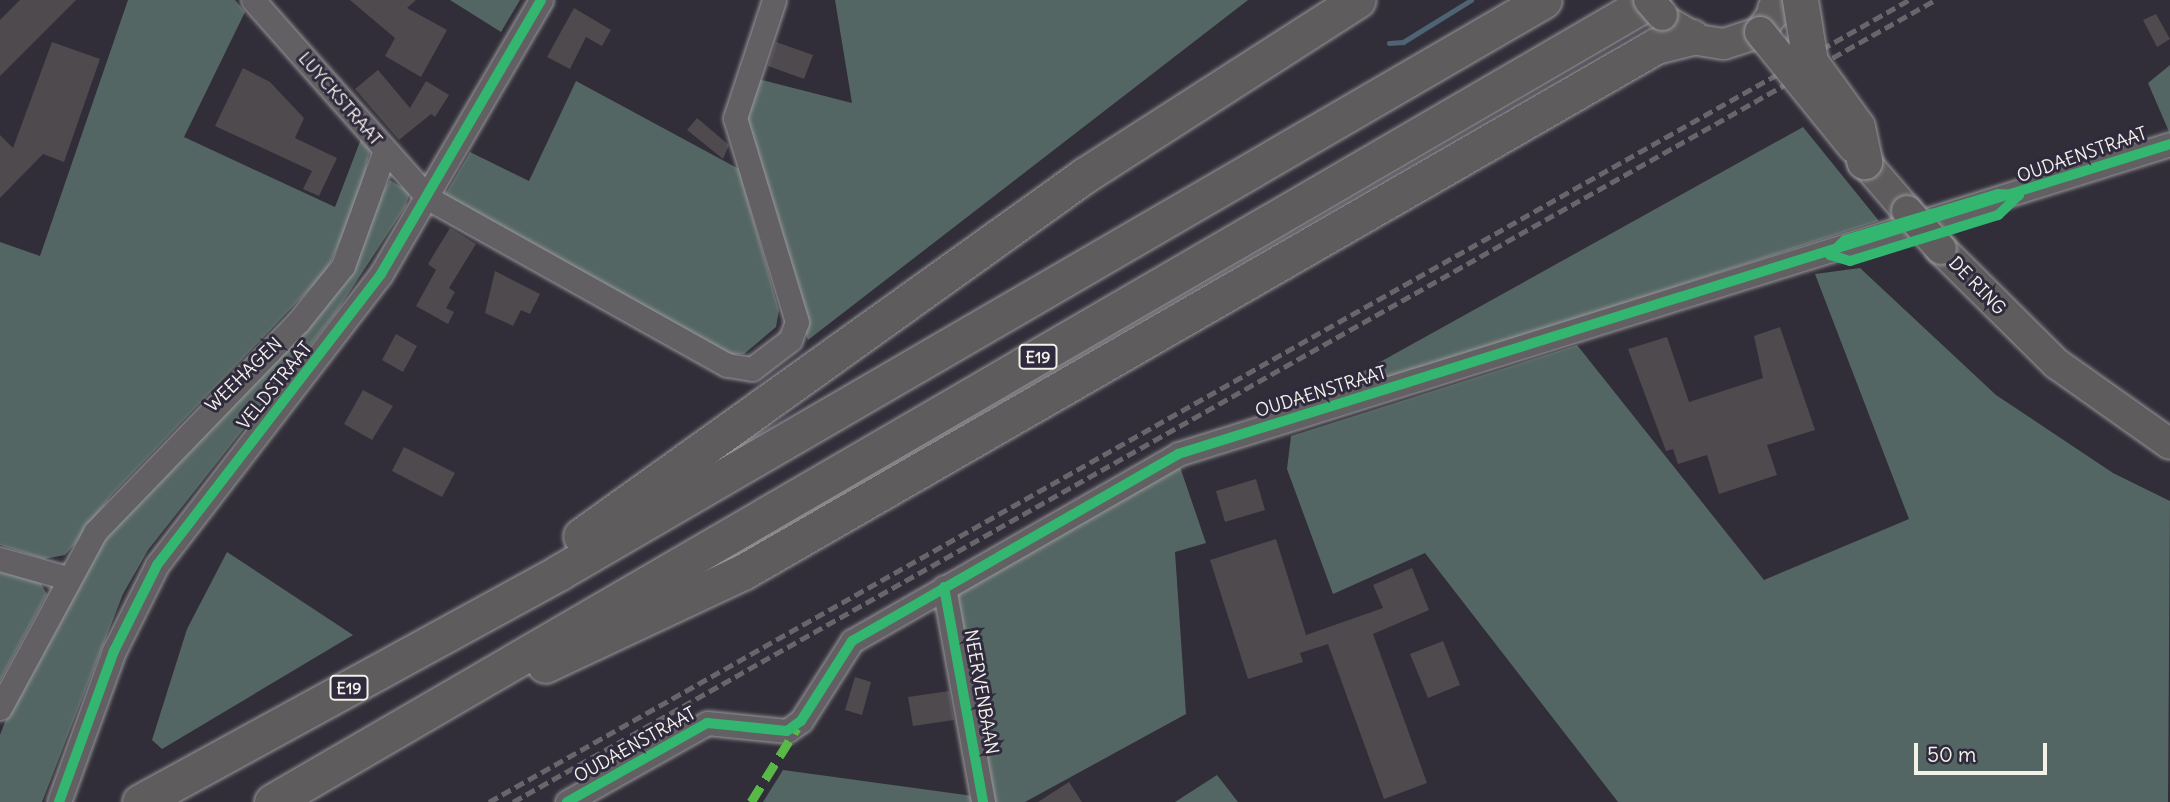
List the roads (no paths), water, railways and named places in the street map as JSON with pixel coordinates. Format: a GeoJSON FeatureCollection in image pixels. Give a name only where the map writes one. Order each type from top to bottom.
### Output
{"type":"FeatureCollection","features":[{"type":"Feature","properties":{"kind":"highway"},"geometry":{"type":"LineString","coordinates":[[558,573],[577,539],[1085,175],[1358,0]]}},
{"type":"Feature","properties":{"kind":"highway","name":"E19"},"geometry":{"type":"LineString","coordinates":[[140,802],[558,573],[1544,0]]}},
{"type":"Feature","properties":{"kind":"highway","name":"E19"},"geometry":{"type":"LineString","coordinates":[[272,802],[1650,0]]}},
{"type":"Feature","properties":{"kind":"highway"},"geometry":{"type":"LineString","coordinates":[[1779,8],[1810,62],[1857,127],[1864,161]]}},
{"type":"Feature","properties":{"kind":"highway"},"geometry":{"type":"LineString","coordinates":[[425,714],[693,598],[957,454],[1656,46],[1692,37]]}},
{"type":"Feature","properties":{"kind":"main road"},"geometry":{"type":"LineString","coordinates":[[1650,0],[1692,37],[1724,44],[1779,8]]}},
{"type":"Feature","properties":{"kind":"main road","name":"DE RING"},"geometry":{"type":"LineString","coordinates":[[1779,8],[1864,161],[1941,249],[2057,364],[2170,444]]}},
{"type":"Feature","properties":{"kind":"street","name":"LUYCKSTRAAT"},"geometry":{"type":"LineString","coordinates":[[253,0],[428,198]]}},
{"type":"Feature","properties":{"kind":"street","name":"VELDSTRAAT"},"geometry":{"type":"LineString","coordinates":[[59,802],[114,651],[157,565],[330,346],[428,198],[541,0]]}},
{"type":"Feature","properties":{"kind":"street"},"geometry":{"type":"LineString","coordinates":[[428,198],[727,365],[752,369],[790,340],[797,321],[735,118],[774,0]]}},
{"type":"Feature","properties":{"kind":"street","name":"OUDAENSTRAAT"},"geometry":{"type":"LineString","coordinates":[[568,802],[707,723],[787,731],[801,721],[852,641],[1178,454],[2170,144]]}},
{"type":"Feature","properties":{"kind":"street","name":"WEEHAGEN"},"geometry":{"type":"LineString","coordinates":[[0,708],[67,578],[95,532],[177,440],[333,280],[352,247],[385,150]]}},
{"type":"Feature","properties":{"kind":"street"},"geometry":{"type":"LineString","coordinates":[[0,559],[67,578]]}},
{"type":"Feature","properties":{"kind":"street","name":"NEERVENBAAN"},"geometry":{"type":"LineString","coordinates":[[944,587],[983,802]]}},
{"type":"Feature","properties":{"kind":"waterway"},"geometry":{"type":"LineString","coordinates":[[1389,43],[1403,42],[1471,0]]}},
{"type":"Feature","properties":{"kind":"railway"},"geometry":{"type":"LineString","coordinates":[[489,802],[1909,0]]}},
{"type":"Feature","properties":{"kind":"railway"},"geometry":{"type":"LineString","coordinates":[[513,802],[1935,0]]}}]}
